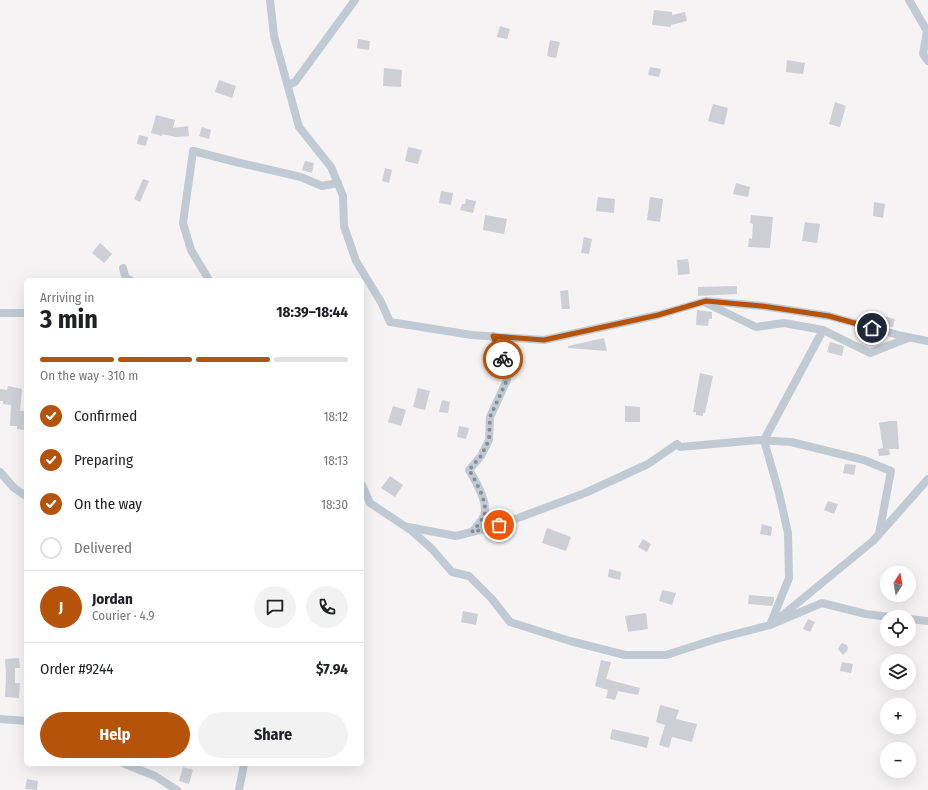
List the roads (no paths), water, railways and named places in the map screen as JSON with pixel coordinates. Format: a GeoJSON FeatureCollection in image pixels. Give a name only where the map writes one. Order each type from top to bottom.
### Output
{"type":"FeatureCollection","features":[{"type":"Feature","properties":{"kind":"street"},"geometry":{"type":"LineString","coordinates":[[270,0],[274,36],[299,127],[331,166],[343,196],[344,226],[356,261],[381,302],[390,322],[472,335],[544,340],[658,315],[706,301],[762,306],[829,316],[908,338],[928,341]]}},
{"type":"Feature","properties":{"kind":"street"},"geometry":{"type":"LineString","coordinates":[[288,84],[295,82],[355,0]]}},
{"type":"Feature","properties":{"kind":"street"},"geometry":{"type":"LineString","coordinates":[[909,0],[927,32],[923,54],[928,60]]}},
{"type":"Feature","properties":{"kind":"street"},"geometry":{"type":"LineString","coordinates":[[208,278],[191,250],[183,223],[193,151],[240,164],[301,177],[322,186],[338,183]]}},
{"type":"Feature","properties":{"kind":"street"},"geometry":{"type":"LineString","coordinates":[[123,268],[126,278]]}},
{"type":"Feature","properties":{"kind":"street"},"geometry":{"type":"LineString","coordinates":[[703,302],[756,326],[784,323],[823,330],[870,353],[908,338]]}},
{"type":"Feature","properties":{"kind":"street"},"geometry":{"type":"LineString","coordinates":[[0,313],[24,313]]}},
{"type":"Feature","properties":{"kind":"street"},"geometry":{"type":"LineString","coordinates":[[770,625],[790,578],[788,533],[779,492],[764,440],[823,330]]}},
{"type":"Feature","properties":{"kind":"street"},"geometry":{"type":"LineString","coordinates":[[472,532],[479,524],[485,511],[481,492],[469,470],[481,456],[489,440],[490,417],[507,380],[505,364],[493,336]]}},
{"type":"Feature","properties":{"kind":"street"},"geometry":{"type":"LineString","coordinates":[[406,526],[456,536],[499,525],[585,494],[648,464],[678,444],[680,446],[764,440],[791,442],[864,460],[891,471],[879,534]]}},
{"type":"Feature","properties":{"kind":"street"},"geometry":{"type":"LineString","coordinates":[[0,472],[14,488],[24,495]]}},
{"type":"Feature","properties":{"kind":"street"},"geometry":{"type":"LineString","coordinates":[[770,625],[873,541],[928,479]]}},
{"type":"Feature","properties":{"kind":"street"},"geometry":{"type":"LineString","coordinates":[[364,490],[370,503],[406,526],[432,549],[452,572],[469,576],[492,599],[510,622],[570,641],[625,655],[666,655],[770,625],[822,603],[866,614],[880,616]]}},
{"type":"Feature","properties":{"kind":"street"},"geometry":{"type":"LineString","coordinates":[[916,620],[928,621]]}},
{"type":"Feature","properties":{"kind":"street"},"geometry":{"type":"LineString","coordinates":[[0,719],[24,721]]}},
{"type":"Feature","properties":{"kind":"street"},"geometry":{"type":"LineString","coordinates":[[130,766],[155,776],[177,790]]}},
{"type":"Feature","properties":{"kind":"street"},"geometry":{"type":"LineString","coordinates":[[239,790],[244,766]]}}]}
